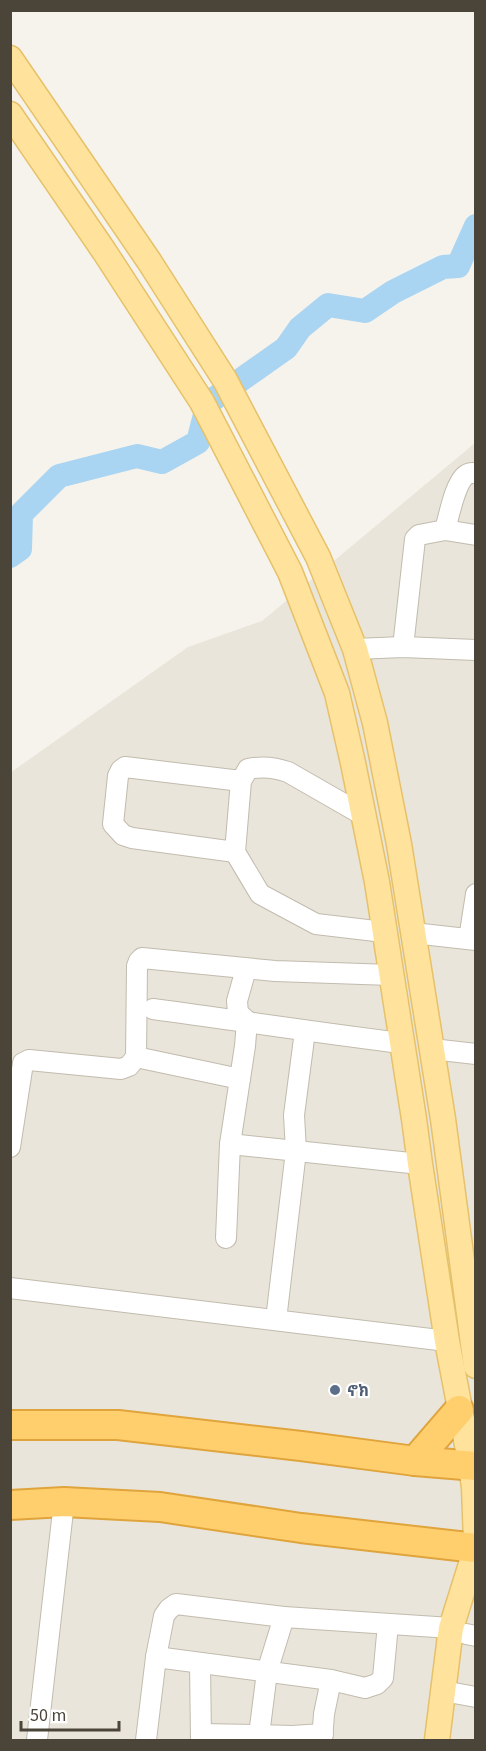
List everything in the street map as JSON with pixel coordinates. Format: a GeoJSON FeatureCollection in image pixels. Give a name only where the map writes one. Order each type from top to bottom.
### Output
{"type":"FeatureCollection","features":[{"type":"Feature","properties":{"kind":"highway"},"geometry":{"type":"LineString","coordinates":[[415,1461],[459,1410]]}},
{"type":"Feature","properties":{"kind":"highway"},"geometry":{"type":"LineString","coordinates":[[10,1425],[118,1425],[473,1466]]}},
{"type":"Feature","properties":{"kind":"highway"},"geometry":{"type":"LineString","coordinates":[[10,1505],[64,1502],[160,1507],[301,1528],[476,1548]]}},
{"type":"Feature","properties":{"kind":"main road"},"geometry":{"type":"LineString","coordinates":[[10,58],[149,261],[225,380],[318,558],[355,649],[375,723],[399,844],[432,1049],[475,1351]]}},
{"type":"Feature","properties":{"kind":"main road"},"geometry":{"type":"LineString","coordinates":[[10,114],[104,251],[202,402],[290,572],[337,693],[377,882],[447,1341],[459,1410],[473,1466],[476,1541]]}},
{"type":"Feature","properties":{"kind":"main road"},"geometry":{"type":"LineString","coordinates":[[290,572],[318,558]]}},
{"type":"Feature","properties":{"kind":"main road"},"geometry":{"type":"LineString","coordinates":[[398,1016],[426,1013]]}},
{"type":"Feature","properties":{"kind":"main road"},"geometry":{"type":"LineString","coordinates":[[448,1740],[465,1695],[464,1632],[476,1548]]}},
{"type":"Feature","properties":{"kind":"main road"},"geometry":{"type":"LineString","coordinates":[[437,1740],[476,1585]]}},
{"type":"Feature","properties":{"kind":"street"},"geometry":{"type":"LineString","coordinates":[[445,530],[459,485],[466,475],[476,473]]}},
{"type":"Feature","properties":{"kind":"street"},"geometry":{"type":"LineString","coordinates":[[403,647],[415,539],[419,535],[445,530],[476,535]]}},
{"type":"Feature","properties":{"kind":"street"},"geometry":{"type":"LineString","coordinates":[[355,649],[403,647],[476,650]]}},
{"type":"Feature","properties":{"kind":"street"},"geometry":{"type":"LineString","coordinates":[[363,815],[288,772],[275,767],[259,766],[248,769],[241,781],[235,852],[260,894],[272,902],[316,924],[384,932]]}},
{"type":"Feature","properties":{"kind":"street"},"geometry":{"type":"LineString","coordinates":[[235,852],[132,838],[123,835],[113,824],[118,776],[125,767],[241,781]]}},
{"type":"Feature","properties":{"kind":"street"},"geometry":{"type":"LineString","coordinates":[[413,933],[472,940],[476,894]]}},
{"type":"Feature","properties":{"kind":"street"},"geometry":{"type":"LineString","coordinates":[[10,1147],[16,1062],[29,1060],[121,1069],[129,1066],[136,1057],[137,971],[142,958],[275,971],[391,975]]}},
{"type":"Feature","properties":{"kind":"street"},"geometry":{"type":"LineString","coordinates":[[226,1238],[230,1144],[245,1046],[246,1021],[238,1013],[237,1001],[246,969]]}},
{"type":"Feature","properties":{"kind":"street"},"geometry":{"type":"LineString","coordinates":[[153,1009],[402,1043]]}},
{"type":"Feature","properties":{"kind":"street"},"geometry":{"type":"LineString","coordinates":[[276,1320],[296,1151],[294,1115],[305,1031]]}},
{"type":"Feature","properties":{"kind":"street"},"geometry":{"type":"LineString","coordinates":[[432,1049],[476,1054]]}},
{"type":"Feature","properties":{"kind":"street"},"geometry":{"type":"LineString","coordinates":[[136,1057],[240,1079]]}},
{"type":"Feature","properties":{"kind":"street"},"geometry":{"type":"LineString","coordinates":[[230,1144],[420,1164]]}},
{"type":"Feature","properties":{"kind":"street"},"geometry":{"type":"LineString","coordinates":[[10,1288],[447,1341]]}},
{"type":"Feature","properties":{"kind":"street"},"geometry":{"type":"LineString","coordinates":[[37,1740],[64,1502]]}},
{"type":"Feature","properties":{"kind":"street"},"geometry":{"type":"LineString","coordinates":[[146,1740],[156,1657],[164,1616],[176,1604],[284,1617],[464,1632]]}},
{"type":"Feature","properties":{"kind":"street"},"geometry":{"type":"LineString","coordinates":[[259,1735],[267,1672],[284,1617]]}},
{"type":"Feature","properties":{"kind":"street"},"geometry":{"type":"LineString","coordinates":[[156,1657],[331,1680],[365,1688],[377,1684],[384,1678],[388,1624]]}},
{"type":"Feature","properties":{"kind":"street"},"geometry":{"type":"LineString","coordinates":[[200,1663],[201,1737],[259,1735],[323,1737],[324,1714],[331,1680]]}},
{"type":"Feature","properties":{"kind":"shaded area"},"geometry":{"type":"Polygon","coordinates":[[[475,443],[475,1740],[11,1740],[10,773],[188,647],[262,621],[475,443]]]}},
{"type":"Feature","properties":{"kind":"waterway"},"geometry":{"type":"LineString","coordinates":[[10,556],[20,549],[21,514],[59,476],[137,456],[162,462],[198,442],[208,403],[286,348],[300,328],[328,305],[365,311],[393,292],[443,267],[458,266],[476,226]]}},
{"type":"Feature","properties":{"kind":"place","name":"ኖክ"},"geometry":{"type":"Point","coordinates":[335,1390]}}]}
